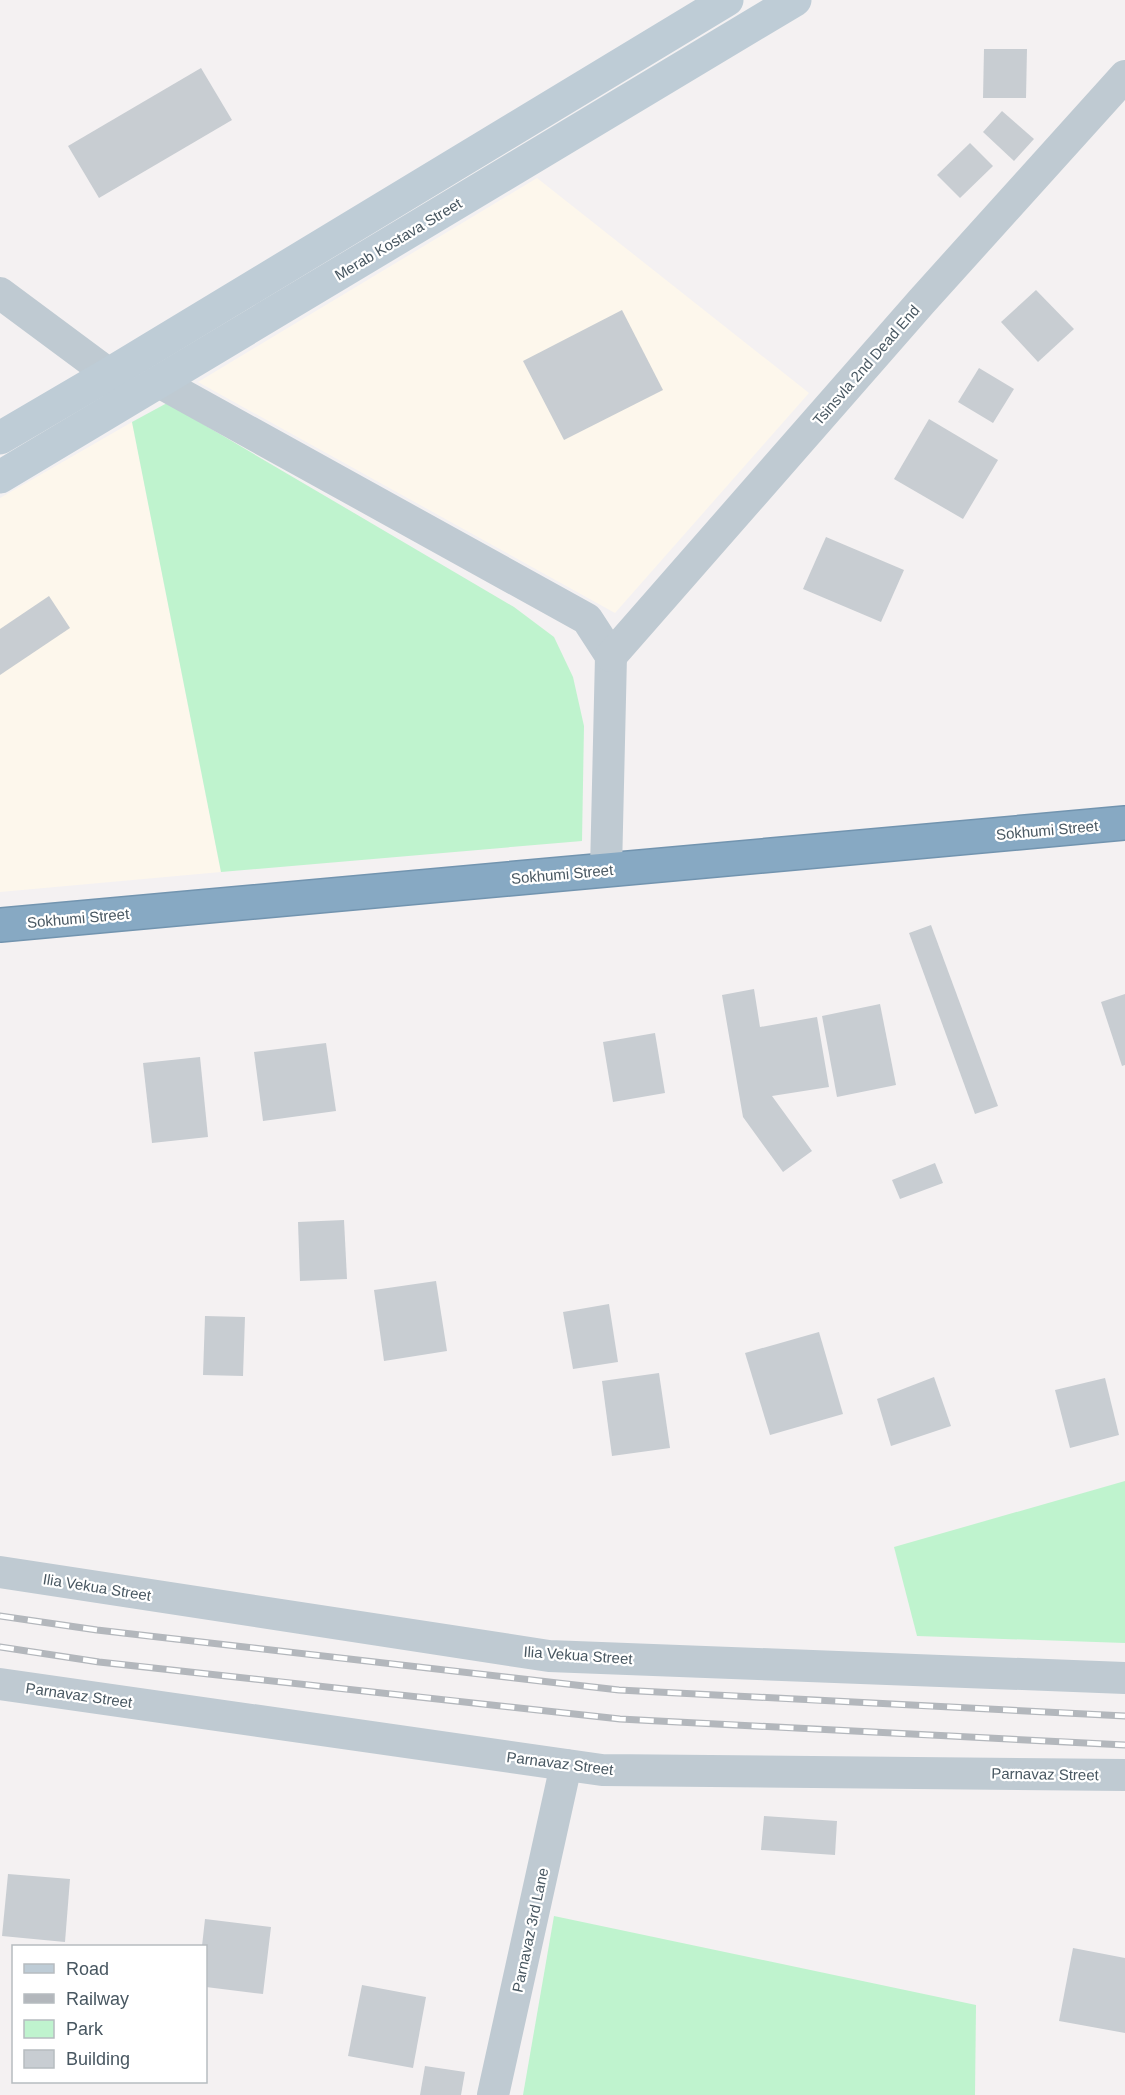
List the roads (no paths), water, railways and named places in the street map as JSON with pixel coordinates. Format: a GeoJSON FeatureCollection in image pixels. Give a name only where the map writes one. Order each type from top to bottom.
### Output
{"type":"FeatureCollection","features":[{"type":"Feature","properties":{"kind":"highway","name":"Sokhumi Street"},"geometry":{"type":"LineString","coordinates":[[0,925],[1125,823]]}},
{"type":"Feature","properties":{"kind":"main road"},"geometry":{"type":"LineString","coordinates":[[0,438],[727,0]]}},
{"type":"Feature","properties":{"kind":"main road","name":"Merab Kostava Street"},"geometry":{"type":"LineString","coordinates":[[0,477],[795,0]]}},
{"type":"Feature","properties":{"kind":"street","name":"Tsinsvla 2nd Dead End"},"geometry":{"type":"LineString","coordinates":[[611,656],[922,300],[1125,76]]}},
{"type":"Feature","properties":{"kind":"street"},"geometry":{"type":"LineString","coordinates":[[0,293],[109,374],[127,402]]}},
{"type":"Feature","properties":{"kind":"street"},"geometry":{"type":"LineString","coordinates":[[159,382],[587,619],[611,656],[606,870]]}},
{"type":"Feature","properties":{"kind":"street","name":"Ilia Vekua Street"},"geometry":{"type":"LineString","coordinates":[[0,1572],[549,1656],[1125,1678]]}},
{"type":"Feature","properties":{"kind":"street","name":"Parnavaz Street"},"geometry":{"type":"LineString","coordinates":[[0,1684],[602,1770],[1125,1775]]}},
{"type":"Feature","properties":{"kind":"street","name":"Parnavaz 3rd Lane"},"geometry":{"type":"LineString","coordinates":[[493,2095],[566,1765]]}},
{"type":"Feature","properties":{"kind":"railway"},"geometry":{"type":"LineString","coordinates":[[0,1616],[97,1630],[619,1690],[1125,1716]]}},
{"type":"Feature","properties":{"kind":"railway"},"geometry":{"type":"LineString","coordinates":[[0,1647],[99,1662],[620,1719],[1125,1745]]}}]}
